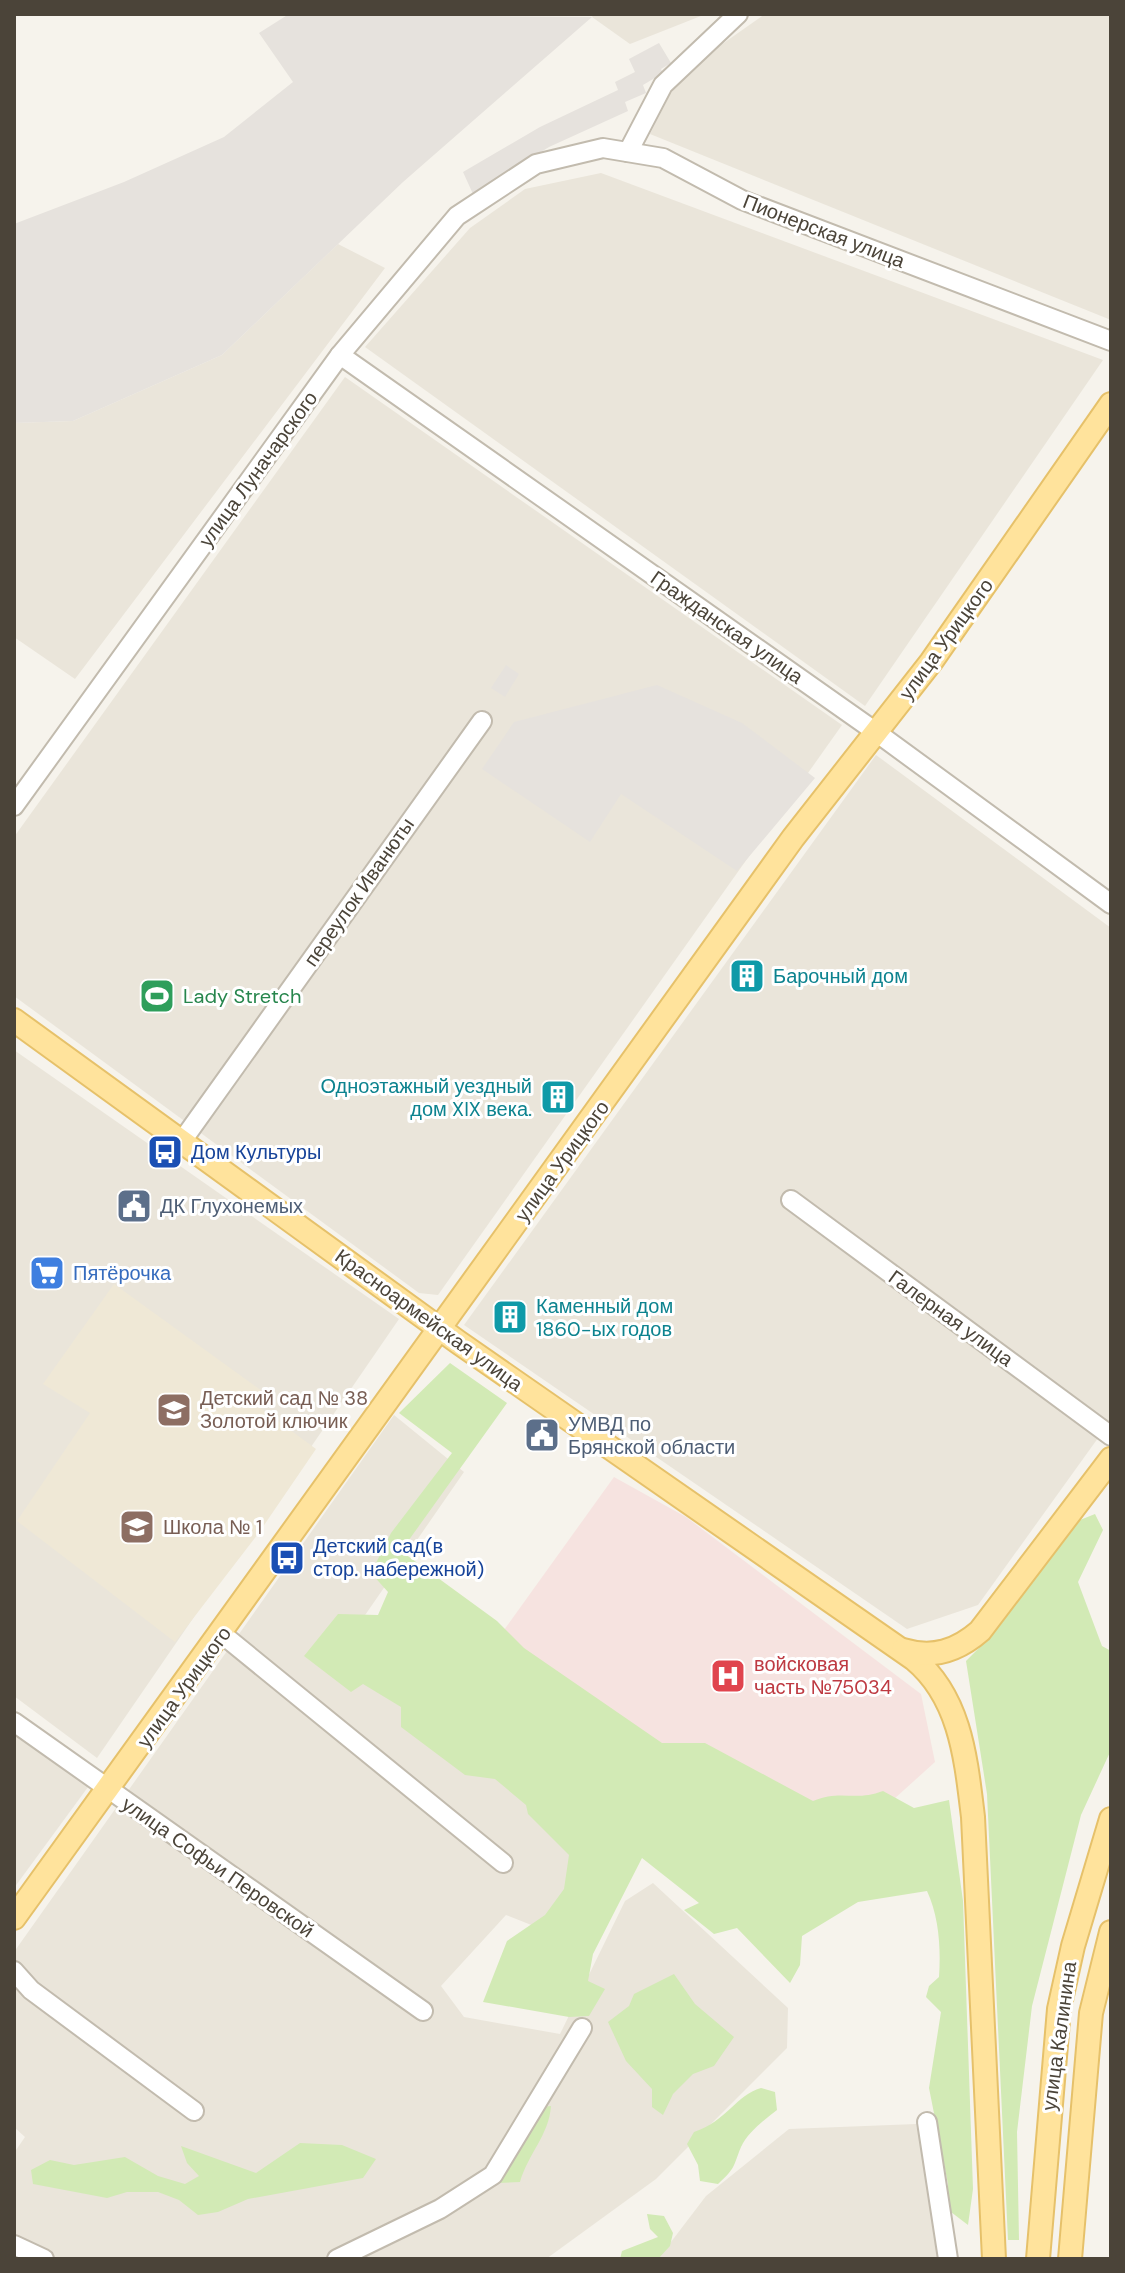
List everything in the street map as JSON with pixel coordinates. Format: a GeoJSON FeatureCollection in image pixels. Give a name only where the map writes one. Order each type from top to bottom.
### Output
{"type":"FeatureCollection","features":[{"type":"Feature","properties":{"kind":"main road","name":"улица Урицкого"},"geometry":{"type":"LineString","coordinates":[[14,1918],[109,1791],[793,838],[931,662],[1111,404]]}},
{"type":"Feature","properties":{"kind":"main road","name":"Красноармейская улица"},"geometry":{"type":"LineString","coordinates":[[14,1020],[441,1330],[887,1644],[914,1659],[939,1684],[955,1720],[968,1775],[973,1817],[994,2259]]}},
{"type":"Feature","properties":{"kind":"main road"},"geometry":{"type":"LineString","coordinates":[[887,1644],[924,1654],[951,1650],[966,1642],[995,1615],[1111,1459]]}},
{"type":"Feature","properties":{"kind":"main road","name":"улица Калинина"},"geometry":{"type":"LineString","coordinates":[[1038,2259],[1059,2009],[1073,1946],[1111,1819]]}},
{"type":"Feature","properties":{"kind":"main road","name":"улица Калинина"},"geometry":{"type":"LineString","coordinates":[[1070,2259],[1091,2013],[1111,1932]]}},
{"type":"Feature","properties":{"kind":"street"},"geometry":{"type":"LineString","coordinates":[[628,152],[663,85],[738,14]]}},
{"type":"Feature","properties":{"kind":"street","name":"Пионерская улица"},"geometry":{"type":"LineString","coordinates":[[536,164],[603,148],[663,158],[742,200],[1111,341]]}},
{"type":"Feature","properties":{"kind":"street","name":"улица Луначарского"},"geometry":{"type":"LineString","coordinates":[[14,806],[340,355],[457,216],[536,164]]}},
{"type":"Feature","properties":{"kind":"street","name":"Гражданская улица"},"geometry":{"type":"LineString","coordinates":[[340,355],[876,732],[1111,904]]}},
{"type":"Feature","properties":{"kind":"street","name":"переулок Иванюты"},"geometry":{"type":"LineString","coordinates":[[182,1141],[482,721]]}},
{"type":"Feature","properties":{"kind":"street","name":"Галерная улица"},"geometry":{"type":"LineString","coordinates":[[791,1200],[1111,1436]]}},
{"type":"Feature","properties":{"kind":"street"},"geometry":{"type":"LineString","coordinates":[[222,1634],[503,1863]]}},
{"type":"Feature","properties":{"kind":"street","name":"улица Софьи Перовской"},"geometry":{"type":"LineString","coordinates":[[14,1722],[423,2011]]}},
{"type":"Feature","properties":{"kind":"street"},"geometry":{"type":"LineString","coordinates":[[14,1971],[31,1990],[194,2111]]}},
{"type":"Feature","properties":{"kind":"street"},"geometry":{"type":"LineString","coordinates":[[337,2259],[440,2209],[493,2175],[582,2028]]}},
{"type":"Feature","properties":{"kind":"street"},"geometry":{"type":"LineString","coordinates":[[927,2122],[948,2259]]}},
{"type":"Feature","properties":{"kind":"street"},"geometry":{"type":"LineString","coordinates":[[14,2245],[44,2259]]}},
{"type":"Feature","properties":{"kind":"shaded area"},"geometry":{"type":"Polygon","coordinates":[[[289,14],[592,17],[403,182],[222,355],[73,421],[14,423],[14,224],[124,182],[224,137],[293,82],[259,33],[289,14]]]}},
{"type":"Feature","properties":{"kind":"shaded area"},"geometry":{"type":"Polygon","coordinates":[[[594,14],[706,14],[630,44],[592,17],[594,14]]]}},
{"type":"Feature","properties":{"kind":"shaded area"},"geometry":{"type":"Polygon","coordinates":[[[765,14],[1111,14],[1111,320],[650,134],[670,94],[698,61],[765,14]]]}},
{"type":"Feature","properties":{"kind":"shaded area"},"geometry":{"type":"Polygon","coordinates":[[[659,43],[671,63],[661,69],[663,73],[643,85],[646,93],[625,102],[628,111],[549,147],[473,194],[463,172],[540,127],[618,90],[615,82],[635,72],[629,59],[659,43]]]}},
{"type":"Feature","properties":{"kind":"shaded area"},"geometry":{"type":"Polygon","coordinates":[[[601,173],[1103,360],[865,706],[365,347],[470,228],[525,189],[601,173]]]}},
{"type":"Feature","properties":{"kind":"shaded area"},"geometry":{"type":"Polygon","coordinates":[[[338,244],[385,268],[75,679],[14,637],[14,423],[73,421],[222,355],[338,244]]]}},
{"type":"Feature","properties":{"kind":"shaded area"},"geometry":{"type":"Polygon","coordinates":[[[345,377],[842,725],[438,1295],[419,1293],[14,996],[14,837],[345,377]]]}},
{"type":"Feature","properties":{"kind":"shaded area"},"geometry":{"type":"Polygon","coordinates":[[[506,665],[519,674],[505,697],[491,688],[506,665]]]}},
{"type":"Feature","properties":{"kind":"shaded area"},"geometry":{"type":"Polygon","coordinates":[[[657,685],[742,723],[815,778],[737,871],[621,794],[590,842],[482,769],[514,722],[657,685]]]}},
{"type":"Feature","properties":{"kind":"shaded area"},"geometry":{"type":"Polygon","coordinates":[[[876,755],[1111,928],[1111,1420],[978,1605],[907,1629],[464,1325],[876,755]]]}},
{"type":"Feature","properties":{"kind":"shaded area"},"geometry":{"type":"Polygon","coordinates":[[[14,1050],[399,1319],[97,1758],[14,1696],[14,1050]]]}},
{"type":"Feature","properties":{"kind":"shaded area"},"geometry":{"type":"Polygon","coordinates":[[[114,1284],[266,1394],[259,1407],[316,1449],[258,1534],[175,1642],[17,1521],[90,1413],[43,1384],[114,1284]]]}},
{"type":"Feature","properties":{"kind":"shaded area"},"geometry":{"type":"Polygon","coordinates":[[[394,1415],[464,1472],[343,1647],[593,1852],[549,1932],[506,1915],[441,1986],[464,2017],[560,2034],[625,1901],[653,1883],[788,2008],[787,2048],[656,2179],[546,2259],[14,2259],[14,2153],[25,2137],[14,2127],[14,1952],[394,1415]]]}},
{"type":"Feature","properties":{"kind":"shaded area","name":"войсковая часть №75034"},"geometry":{"type":"Polygon","coordinates":[[[614,1477],[686,1517],[921,1694],[935,1762],[852,1837],[664,1747],[532,1657],[504,1630],[614,1477]]]}},
{"type":"Feature","properties":{"kind":"shaded area"},"geometry":{"type":"Polygon","coordinates":[[[14,1735],[88,1787],[14,1888],[14,1735]]]}},
{"type":"Feature","properties":{"kind":"shaded area"},"geometry":{"type":"Polygon","coordinates":[[[916,2124],[939,2230],[941,2259],[658,2259],[706,2196],[789,2129],[916,2124]]]}},
{"type":"Feature","properties":{"kind":"green space"},"geometry":{"type":"Polygon","coordinates":[[[450,1363],[507,1403],[401,1551],[497,1621],[524,1648],[662,1743],[705,1743],[813,1801],[883,1791],[914,1808],[949,1800],[963,1901],[973,2189],[968,2225],[947,2209],[948,2184],[929,2088],[941,2012],[926,1997],[929,1986],[939,1977],[940,1955],[937,1922],[927,1891],[858,1902],[802,1936],[800,1965],[790,1983],[737,1928],[714,1934],[684,1910],[699,1903],[642,1858],[593,1954],[588,1981],[605,1989],[589,2016],[569,2017],[483,2002],[507,1941],[545,1915],[564,1889],[569,1855],[528,1814],[526,1805],[495,1779],[465,1775],[401,1727],[401,1707],[363,1684],[351,1692],[304,1656],[338,1614],[378,1615],[388,1592],[371,1573],[391,1533],[452,1453],[399,1413],[450,1363]]]}},
{"type":"Feature","properties":{"kind":"green space"},"geometry":{"type":"Polygon","coordinates":[[[1095,1514],[1103,1530],[1078,1582],[1102,1646],[1111,1651],[1111,1750],[1081,1815],[1032,2006],[1017,2132],[1019,2240],[1008,2240],[987,1794],[966,1661],[994,1633],[1080,1520],[1095,1514]]]}},
{"type":"Feature","properties":{"kind":"green space"},"geometry":{"type":"Polygon","coordinates":[[[674,1974],[695,2004],[734,2037],[714,2066],[693,2074],[673,2094],[663,2115],[652,2107],[652,2089],[626,2061],[608,2022],[629,2006],[634,1994],[674,1974]]]}},
{"type":"Feature","properties":{"kind":"green space"},"geometry":{"type":"Polygon","coordinates":[[[761,2088],[775,2092],[777,2110],[748,2136],[733,2167],[718,2184],[700,2181],[698,2165],[687,2144],[694,2132],[715,2121],[752,2091],[761,2088]]]}},
{"type":"Feature","properties":{"kind":"green space"},"geometry":{"type":"Polygon","coordinates":[[[551,2106],[546,2126],[520,2182],[498,2183],[503,2166],[542,2107],[551,2106]]]}},
{"type":"Feature","properties":{"kind":"green space"},"geometry":{"type":"Polygon","coordinates":[[[300,2143],[342,2145],[376,2159],[363,2178],[248,2199],[218,2212],[198,2215],[179,2200],[158,2192],[127,2192],[107,2198],[33,2184],[31,2170],[50,2160],[74,2165],[125,2157],[158,2176],[185,2184],[199,2176],[187,2163],[181,2146],[256,2173],[300,2143]]]}},
{"type":"Feature","properties":{"kind":"green space"},"geometry":{"type":"Polygon","coordinates":[[[647,2214],[664,2216],[673,2233],[670,2246],[658,2259],[620,2259],[622,2251],[658,2237],[650,2229],[647,2214]]]}},
{"type":"Feature","properties":{"kind":"place","name":"Барочный дом"},"geometry":{"type":"Point","coordinates":[747,976]}},
{"type":"Feature","properties":{"kind":"place","name":"Lady Stretch"},"geometry":{"type":"Point","coordinates":[157,996]}},
{"type":"Feature","properties":{"kind":"place","name":"Одноэтажный уездный дом XIX века."},"geometry":{"type":"Point","coordinates":[558,1097]}},
{"type":"Feature","properties":{"kind":"place","name":"Дом Культуры"},"geometry":{"type":"Point","coordinates":[165,1152]}},
{"type":"Feature","properties":{"kind":"place","name":"ДК Глухонемых"},"geometry":{"type":"Point","coordinates":[134,1206]}},
{"type":"Feature","properties":{"kind":"place","name":"Пятёрочка"},"geometry":{"type":"Point","coordinates":[47,1273]}},
{"type":"Feature","properties":{"kind":"place","name":"Каменный дом 1860-ых годов"},"geometry":{"type":"Point","coordinates":[510,1317]}},
{"type":"Feature","properties":{"kind":"place","name":"Детский сад № 38 Золотой ключик"},"geometry":{"type":"Point","coordinates":[174,1410]}},
{"type":"Feature","properties":{"kind":"place","name":"УМВД по Брянской области"},"geometry":{"type":"Point","coordinates":[542,1435]}},
{"type":"Feature","properties":{"kind":"place","name":"Школа № 1"},"geometry":{"type":"Point","coordinates":[137,1527]}},
{"type":"Feature","properties":{"kind":"place","name":"Детский сад(в стор. набережной)"},"geometry":{"type":"Point","coordinates":[287,1558]}},
{"type":"Feature","properties":{"kind":"place","name":"войсковая часть №75034"},"geometry":{"type":"Point","coordinates":[728,1676]}}]}
